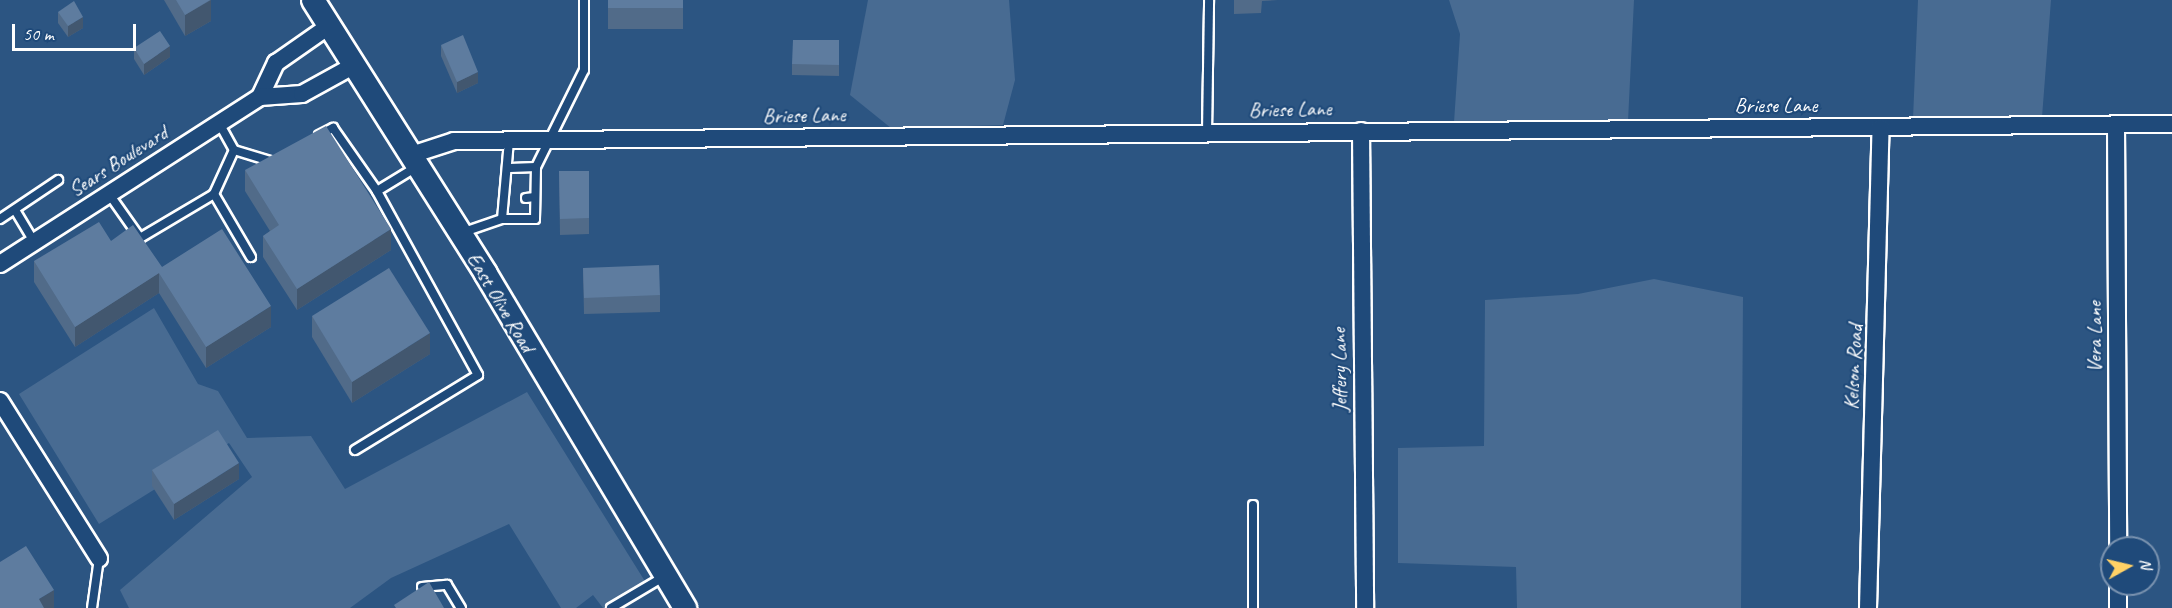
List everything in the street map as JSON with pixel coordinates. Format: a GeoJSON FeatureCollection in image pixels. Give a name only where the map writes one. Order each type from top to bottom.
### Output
{"type":"FeatureCollection","features":[{"type":"Feature","properties":{"kind":"street","name":"East Olive Road"},"geometry":{"type":"LineString","coordinates":[[313,0],[460,233],[685,608]]}},
{"type":"Feature","properties":{"kind":"street"},"geometry":{"type":"LineString","coordinates":[[260,97],[276,63],[329,26]]}},
{"type":"Feature","properties":{"kind":"street","name":"Sears Boulevard"},"geometry":{"type":"LineString","coordinates":[[0,264],[260,97],[303,93],[353,66]]}},
{"type":"Feature","properties":{"kind":"street","name":"Briese Lane"},"geometry":{"type":"LineString","coordinates":[[414,161],[446,142],[2172,124]]}},
{"type":"Feature","properties":{"kind":"street","name":"Vera Lane"},"geometry":{"type":"LineString","coordinates":[[2116,125],[2118,536]]}},
{"type":"Feature","properties":{"kind":"street","name":"Kelson Road"},"geometry":{"type":"LineString","coordinates":[[1868,608],[1881,127]]}},
{"type":"Feature","properties":{"kind":"street","name":"Jeffery Lane"},"geometry":{"type":"LineString","coordinates":[[1361,131],[1365,608]]}},
{"type":"Feature","properties":{"kind":"street"},"geometry":{"type":"LineString","coordinates":[[0,400],[99,558]]}},
{"type":"Feature","properties":{"kind":"lane"},"geometry":{"type":"LineString","coordinates":[[460,233],[502,219],[535,219],[530,197],[536,167],[546,140],[584,70],[584,0]]}},
{"type":"Feature","properties":{"kind":"lane"},"geometry":{"type":"LineString","coordinates":[[1207,133],[1209,0]]}},
{"type":"Feature","properties":{"kind":"lane"},"geometry":{"type":"LineString","coordinates":[[219,123],[234,150],[269,162],[278,157]]}},
{"type":"Feature","properties":{"kind":"lane"},"geometry":{"type":"LineString","coordinates":[[306,143],[333,128],[377,191],[478,375],[355,450]]}},
{"type":"Feature","properties":{"kind":"lane"},"geometry":{"type":"LineString","coordinates":[[502,219],[508,199],[510,168],[508,141]]}},
{"type":"Feature","properties":{"kind":"lane"},"geometry":{"type":"LineString","coordinates":[[109,194],[140,238],[214,194],[234,150]]}},
{"type":"Feature","properties":{"kind":"lane"},"geometry":{"type":"LineString","coordinates":[[377,191],[414,161]]}},
{"type":"Feature","properties":{"kind":"lane"},"geometry":{"type":"LineString","coordinates":[[510,168],[536,167]]}},
{"type":"Feature","properties":{"kind":"lane"},"geometry":{"type":"LineString","coordinates":[[0,219],[58,180]]}},
{"type":"Feature","properties":{"kind":"lane"},"geometry":{"type":"LineString","coordinates":[[214,194],[250,257]]}},
{"type":"Feature","properties":{"kind":"lane"},"geometry":{"type":"LineString","coordinates":[[15,210],[34,242]]}},
{"type":"Feature","properties":{"kind":"lane"},"geometry":{"type":"LineString","coordinates":[[1253,505],[1253,608]]}},
{"type":"Feature","properties":{"kind":"lane"},"geometry":{"type":"LineString","coordinates":[[92,608],[99,558]]}},
{"type":"Feature","properties":{"kind":"lane"},"geometry":{"type":"LineString","coordinates":[[611,608],[665,576]]}},
{"type":"Feature","properties":{"kind":"lane"},"geometry":{"type":"LineString","coordinates":[[409,597],[425,585],[447,585],[461,608]]}},
{"type":"Feature","properties":{"kind":"shaded area"},"geometry":{"type":"Polygon","coordinates":[[[868,0],[1009,0],[1015,80],[1003,125],[891,128],[850,95],[868,0]]]}},
{"type":"Feature","properties":{"kind":"shaded area"},"geometry":{"type":"Polygon","coordinates":[[[1449,0],[1634,0],[1628,121],[1454,122],[1460,34],[1449,0]]]}},
{"type":"Feature","properties":{"kind":"shaded area"},"geometry":{"type":"Polygon","coordinates":[[[1918,0],[2051,0],[2042,117],[1913,119],[1918,0]]]}},
{"type":"Feature","properties":{"kind":"shaded area"},"geometry":{"type":"Polygon","coordinates":[[[1654,279],[1743,297],[1741,608],[1517,608],[1516,567],[1398,563],[1398,448],[1484,446],[1485,300],[1578,294],[1654,279]]]}},
{"type":"Feature","properties":{"kind":"shaded area"},"geometry":{"type":"Polygon","coordinates":[[[154,308],[198,384],[218,391],[247,438],[311,436],[345,489],[527,392],[651,591],[625,608],[603,608],[593,595],[576,608],[561,608],[509,524],[391,578],[350,608],[129,608],[120,590],[252,477],[229,443],[99,524],[19,394],[154,308]]]}},
{"type":"Feature","properties":{"kind":"building"},"geometry":{"type":"Polygon","coordinates":[[[176,0],[210,0],[185,15],[176,0]]]}},
{"type":"Feature","properties":{"kind":"building"},"geometry":{"type":"Polygon","coordinates":[[[608,0],[683,0],[683,8],[608,8],[608,0]]]}},
{"type":"Feature","properties":{"kind":"building"},"geometry":{"type":"Polygon","coordinates":[[[74,1],[83,17],[68,26],[58,12],[74,1]]]}},
{"type":"Feature","properties":{"kind":"building"},"geometry":{"type":"Polygon","coordinates":[[[160,31],[170,46],[144,64],[134,48],[160,31]]]}},
{"type":"Feature","properties":{"kind":"building"},"geometry":{"type":"Polygon","coordinates":[[[463,35],[478,72],[457,82],[441,45],[463,35]]]}},
{"type":"Feature","properties":{"kind":"building"},"geometry":{"type":"Polygon","coordinates":[[[793,40],[839,40],[839,65],[792,64],[793,40]]]}},
{"type":"Feature","properties":{"kind":"building"},"geometry":{"type":"Polygon","coordinates":[[[326,126],[391,229],[297,289],[263,236],[279,225],[245,170],[326,126]]]}},
{"type":"Feature","properties":{"kind":"building"},"geometry":{"type":"Polygon","coordinates":[[[559,171],[589,171],[589,218],[560,219],[559,171]]]}},
{"type":"Feature","properties":{"kind":"building"},"geometry":{"type":"Polygon","coordinates":[[[99,222],[111,241],[133,225],[162,267],[222,229],[271,306],[206,347],[159,273],[75,327],[34,261],[99,222]]]}},
{"type":"Feature","properties":{"kind":"building"},"geometry":{"type":"Polygon","coordinates":[[[659,265],[660,295],[584,298],[583,268],[659,265]]]}},
{"type":"Feature","properties":{"kind":"building"},"geometry":{"type":"Polygon","coordinates":[[[389,268],[430,333],[352,382],[312,316],[389,268]]]}},
{"type":"Feature","properties":{"kind":"building"},"geometry":{"type":"Polygon","coordinates":[[[218,430],[239,463],[174,504],[152,470],[218,430]]]}},
{"type":"Feature","properties":{"kind":"building"},"geometry":{"type":"Polygon","coordinates":[[[26,546],[54,590],[39,599],[44,608],[0,608],[0,562],[26,546]]]}},
{"type":"Feature","properties":{"kind":"building"},"geometry":{"type":"Polygon","coordinates":[[[429,582],[444,608],[396,608],[394,605],[429,582]]]}}]}
